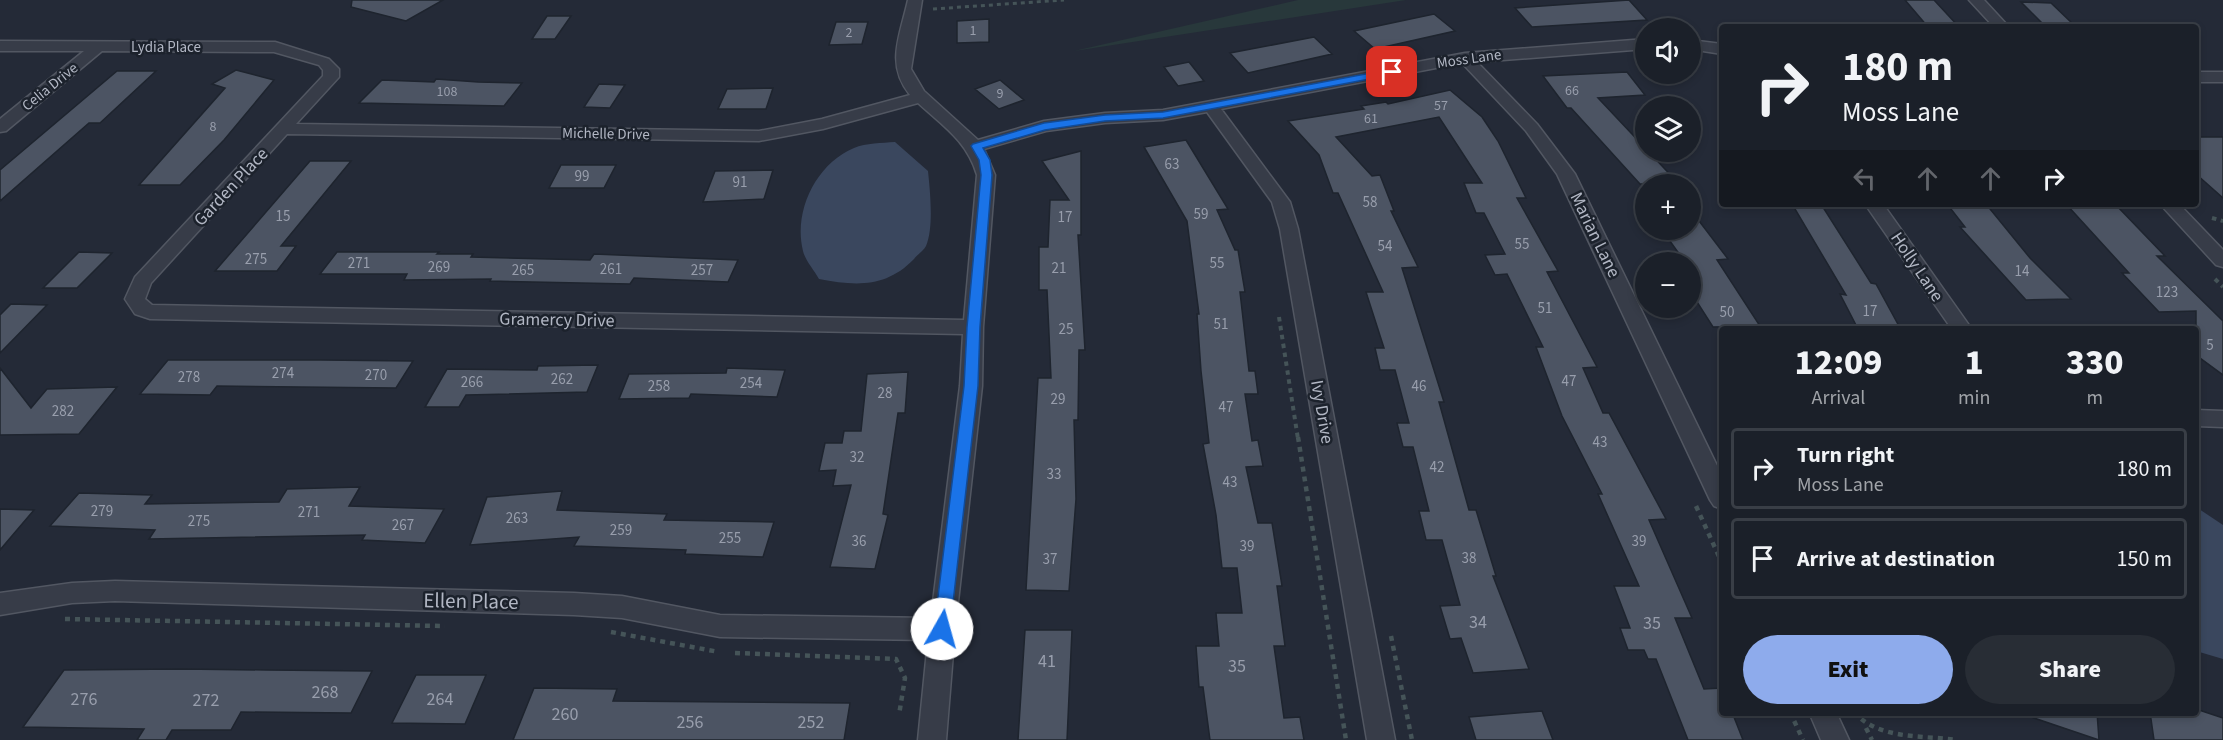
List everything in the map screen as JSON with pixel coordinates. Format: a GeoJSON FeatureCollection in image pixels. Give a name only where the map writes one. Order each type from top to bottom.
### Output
{"type":"FeatureCollection","features":[{"type":"Feature","properties":{"kind":"street"},"geometry":{"type":"LineString","coordinates":[[1976,0],[1999,24]]}},
{"type":"Feature","properties":{"kind":"street"},"geometry":{"type":"LineString","coordinates":[[921,7],[903,68],[910,87],[977,146],[984,160],[987,175],[973,327],[971,386],[942,629],[932,740]]}},
{"type":"Feature","properties":{"kind":"street","name":"Moss Lane"},"geometry":{"type":"LineString","coordinates":[[977,146],[1044,126],[1074,121],[1163,115],[1465,58],[1635,45]]}},
{"type":"Feature","properties":{"kind":"street","name":"Lydia Place"},"geometry":{"type":"LineString","coordinates":[[0,46],[275,47],[324,62],[328,66]]}},
{"type":"Feature","properties":{"kind":"street","name":"Celia Drive"},"geometry":{"type":"LineString","coordinates":[[0,128],[99,46]]}},
{"type":"Feature","properties":{"kind":"street"},"geometry":{"type":"LineString","coordinates":[[1701,46],[1719,49]]}},
{"type":"Feature","properties":{"kind":"street","name":"Marian Lane"},"geometry":{"type":"LineString","coordinates":[[1465,58],[1523,115],[1548,144],[1566,174],[1719,494]]}},
{"type":"Feature","properties":{"kind":"street","name":"Garden Place"},"geometry":{"type":"LineString","coordinates":[[142,309],[135,299],[142,281],[331,77],[332,69],[328,66]]}},
{"type":"Feature","properties":{"kind":"street"},"geometry":{"type":"LineString","coordinates":[[2199,76],[2223,77]]}},
{"type":"Feature","properties":{"kind":"street","name":"Michelle Drive"},"geometry":{"type":"LineString","coordinates":[[284,129],[759,136],[823,124],[923,97]]}},
{"type":"Feature","properties":{"kind":"street","name":"Ivy Drive"},"geometry":{"type":"LineString","coordinates":[[1211,106],[1281,202],[1289,229],[1381,740]]}},
{"type":"Feature","properties":{"kind":"street","name":"Holly Lane"},"geometry":{"type":"LineString","coordinates":[[1876,207],[1960,326]]}},
{"type":"Feature","properties":{"kind":"street"},"geometry":{"type":"LineString","coordinates":[[2172,207],[2223,261]]}},
{"type":"Feature","properties":{"kind":"street"},"geometry":{"type":"LineString","coordinates":[[2197,233],[2220,227]]}},
{"type":"Feature","properties":{"kind":"street","name":"Gramercy Drive"},"geometry":{"type":"LineString","coordinates":[[142,309],[172,314],[973,327]]}},
{"type":"Feature","properties":{"kind":"street"},"geometry":{"type":"LineString","coordinates":[[2199,418],[2223,419]]}},
{"type":"Feature","properties":{"kind":"street","name":"Ellen Place"},"geometry":{"type":"LineString","coordinates":[[0,604],[72,593],[115,591],[574,604],[622,607],[720,626],[942,629]]}},
{"type":"Feature","properties":{"kind":"street"},"geometry":{"type":"LineString","coordinates":[[1824,716],[1835,740]]}},
{"type":"Feature","properties":{"kind":"path"},"geometry":{"type":"LineString","coordinates":[[921,7],[1064,0]]}},
{"type":"Feature","properties":{"kind":"path"},"geometry":{"type":"LineString","coordinates":[[1278,305],[1346,740]]}},
{"type":"Feature","properties":{"kind":"path"},"geometry":{"type":"LineString","coordinates":[[1693,498],[1719,556]]}},
{"type":"Feature","properties":{"kind":"path"},"geometry":{"type":"LineString","coordinates":[[53,619],[447,626]]}},
{"type":"Feature","properties":{"kind":"path"},"geometry":{"type":"LineString","coordinates":[[1389,625],[1412,740]]}},
{"type":"Feature","properties":{"kind":"path"},"geometry":{"type":"LineString","coordinates":[[605,631],[703,651],[896,659],[902,665],[905,673],[899,716]]}},
{"type":"Feature","properties":{"kind":"path"},"geometry":{"type":"LineString","coordinates":[[1792,716],[1803,740]]}},
{"type":"Feature","properties":{"kind":"path"},"geometry":{"type":"LineString","coordinates":[[1857,716],[1872,740]]}},
{"type":"Feature","properties":{"kind":"path"},"geometry":{"type":"LineString","coordinates":[[1866,727],[1875,732],[1956,740]]}},
{"type":"Feature","properties":{"kind":"shaded area"},"geometry":{"type":"Polygon","coordinates":[[[1298,0],[1406,0],[1074,51],[1298,0]]]}},
{"type":"Feature","properties":{"kind":"water"},"geometry":{"type":"Polygon","coordinates":[[[895,142],[928,171],[931,219],[926,246],[903,268],[881,280],[846,283],[819,279],[804,254],[801,236],[801,220],[810,190],[829,165],[840,155],[864,145],[895,142]]]}},
{"type":"Feature","properties":{"kind":"water"},"geometry":{"type":"Polygon","coordinates":[[[2199,509],[2223,525],[2223,659],[2199,652],[2199,509]]]}},
{"type":"Feature","properties":{"kind":"building"},"geometry":{"type":"Polygon","coordinates":[[[352,0],[443,0],[406,21],[351,7],[352,0]]]}},
{"type":"Feature","properties":{"kind":"building"},"geometry":{"type":"Polygon","coordinates":[[[1629,0],[1645,18],[1635,18],[1635,21],[1532,27],[1515,8],[1629,0]]]}},
{"type":"Feature","properties":{"kind":"building"},"geometry":{"type":"Polygon","coordinates":[[[1905,0],[1934,0],[1956,24],[1925,24],[1905,0]]]}},
{"type":"Feature","properties":{"kind":"building"},"geometry":{"type":"Polygon","coordinates":[[[2021,2],[2051,3],[2073,24],[2043,24],[2021,2]]]}},
{"type":"Feature","properties":{"kind":"building"},"geometry":{"type":"Polygon","coordinates":[[[1434,14],[1455,31],[1375,49],[1354,31],[1434,14]]]}},
{"type":"Feature","properties":{"kind":"building"},"geometry":{"type":"Polygon","coordinates":[[[547,16],[571,16],[555,39],[532,39],[547,16]]]}},
{"type":"Feature","properties":{"kind":"building"},"geometry":{"type":"Polygon","coordinates":[[[989,19],[989,42],[957,43],[957,21],[989,19]]]}},
{"type":"Feature","properties":{"kind":"building"},"geometry":{"type":"Polygon","coordinates":[[[836,22],[868,22],[862,44],[829,45],[836,22]]]}},
{"type":"Feature","properties":{"kind":"building"},"geometry":{"type":"Polygon","coordinates":[[[1314,37],[1332,54],[1248,73],[1230,53],[1314,37]]]}},
{"type":"Feature","properties":{"kind":"building"},"geometry":{"type":"Polygon","coordinates":[[[1189,62],[1204,81],[1178,86],[1164,67],[1189,62]]]}},
{"type":"Feature","properties":{"kind":"building"},"geometry":{"type":"Polygon","coordinates":[[[236,70],[274,80],[224,140],[180,185],[139,185],[225,88],[212,84],[236,70]]]}},
{"type":"Feature","properties":{"kind":"building"},"geometry":{"type":"Polygon","coordinates":[[[117,71],[156,71],[100,123],[89,123],[0,201],[0,170],[117,71]]]}},
{"type":"Feature","properties":{"kind":"building"},"geometry":{"type":"Polygon","coordinates":[[[1627,72],[1645,95],[1598,98],[1635,137],[1635,162],[1658,162],[1670,174],[1635,174],[1635,178],[1571,108],[1567,108],[1543,76],[1627,72]]]}},
{"type":"Feature","properties":{"kind":"building"},"geometry":{"type":"Polygon","coordinates":[[[436,79],[522,83],[504,106],[359,103],[382,80],[434,82],[436,79]]]}},
{"type":"Feature","properties":{"kind":"building"},"geometry":{"type":"Polygon","coordinates":[[[1000,80],[1024,100],[999,109],[975,89],[1000,80]]]}},
{"type":"Feature","properties":{"kind":"building"},"geometry":{"type":"Polygon","coordinates":[[[599,84],[625,85],[610,108],[584,107],[599,84]]]}},
{"type":"Feature","properties":{"kind":"building"},"geometry":{"type":"Polygon","coordinates":[[[773,88],[766,109],[718,109],[727,89],[773,88]]]}},
{"type":"Feature","properties":{"kind":"building"},"geometry":{"type":"Polygon","coordinates":[[[1450,90],[1482,117],[1498,141],[1526,198],[1517,198],[1558,271],[1547,272],[1597,367],[1583,368],[1603,413],[1609,413],[1666,519],[1649,520],[1692,618],[1675,618],[1704,689],[1719,688],[1719,716],[1734,716],[1743,740],[1688,740],[1656,659],[1648,659],[1644,650],[1628,650],[1620,628],[1630,628],[1614,586],[1639,586],[1598,494],[1602,494],[1562,416],[1536,347],[1543,347],[1507,274],[1495,275],[1485,255],[1505,254],[1484,213],[1476,213],[1464,183],[1482,183],[1439,117],[1336,137],[1372,176],[1380,175],[1394,211],[1391,211],[1418,267],[1402,268],[1444,402],[1439,402],[1469,510],[1476,510],[1496,576],[1493,576],[1529,669],[1473,673],[1461,638],[1450,639],[1440,606],[1460,605],[1442,540],[1426,540],[1419,511],[1429,511],[1413,447],[1403,447],[1397,423],[1409,423],[1395,370],[1380,370],[1375,348],[1384,348],[1366,292],[1383,292],[1338,193],[1333,193],[1319,155],[1288,121],[1364,109],[1361,106],[1386,102],[1388,104],[1450,90]]]}},
{"type":"Feature","properties":{"kind":"building"},"geometry":{"type":"Polygon","coordinates":[[[2199,137],[2223,137],[2223,198],[2199,177],[2199,137]]]}},
{"type":"Feature","properties":{"kind":"building"},"geometry":{"type":"Polygon","coordinates":[[[1186,140],[1228,209],[1217,210],[1235,250],[1238,250],[1245,292],[1240,292],[1249,371],[1255,371],[1258,394],[1245,394],[1252,441],[1258,440],[1263,466],[1246,467],[1258,523],[1272,523],[1282,586],[1277,586],[1285,646],[1274,646],[1284,718],[1300,717],[1304,740],[1210,740],[1203,687],[1199,687],[1196,646],[1219,646],[1216,613],[1242,613],[1237,568],[1222,568],[1216,515],[1203,444],[1209,443],[1201,371],[1197,314],[1199,314],[1187,221],[1144,147],[1186,140]]]}},
{"type":"Feature","properties":{"kind":"building"},"geometry":{"type":"Polygon","coordinates":[[[1081,151],[1081,235],[1078,235],[1085,350],[1079,350],[1078,420],[1074,420],[1076,499],[1069,591],[1026,590],[1038,378],[1051,378],[1047,290],[1039,290],[1039,247],[1048,247],[1050,200],[1069,200],[1042,161],[1081,151]]]}},
{"type":"Feature","properties":{"kind":"building"},"geometry":{"type":"Polygon","coordinates":[[[310,161],[351,161],[281,246],[296,246],[277,271],[215,271],[310,161]]]}},
{"type":"Feature","properties":{"kind":"building"},"geometry":{"type":"Polygon","coordinates":[[[561,165],[616,165],[604,188],[549,188],[561,165]]]}},
{"type":"Feature","properties":{"kind":"building"},"geometry":{"type":"Polygon","coordinates":[[[773,170],[764,199],[703,202],[715,171],[773,170]]]}},
{"type":"Feature","properties":{"kind":"building"},"geometry":{"type":"Polygon","coordinates":[[[1794,207],[1823,207],[1871,283],[1876,284],[1899,326],[1856,326],[1840,294],[1846,295],[1794,207]]]}},
{"type":"Feature","properties":{"kind":"building"},"geometry":{"type":"Polygon","coordinates":[[[1949,207],[1988,207],[2030,258],[2071,299],[2026,300],[1960,227],[1965,227],[1949,207]]]}},
{"type":"Feature","properties":{"kind":"building"},"geometry":{"type":"Polygon","coordinates":[[[2069,207],[2118,207],[2165,256],[2157,256],[2223,321],[2223,375],[2199,357],[2199,326],[2196,326],[2196,311],[2159,312],[2122,273],[2129,273],[2069,207]]]}},
{"type":"Feature","properties":{"kind":"building"},"geometry":{"type":"Polygon","coordinates":[[[1701,223],[1728,259],[1717,260],[1760,326],[1713,327],[1701,308],[1701,252],[1678,252],[1669,240],[1701,240],[1701,223]]]}},
{"type":"Feature","properties":{"kind":"building"},"geometry":{"type":"Polygon","coordinates":[[[79,252],[112,253],[77,288],[43,288],[79,252]]]}},
{"type":"Feature","properties":{"kind":"building"},"geometry":{"type":"Polygon","coordinates":[[[337,252],[439,252],[437,254],[473,254],[471,257],[590,260],[594,254],[738,260],[728,282],[634,278],[630,284],[490,281],[491,279],[404,280],[407,274],[320,274],[337,252]]]}},
{"type":"Feature","properties":{"kind":"building"},"geometry":{"type":"Polygon","coordinates":[[[11,304],[47,305],[0,353],[0,315],[11,304]]]}},
{"type":"Feature","properties":{"kind":"building"},"geometry":{"type":"Polygon","coordinates":[[[168,360],[413,361],[396,388],[217,386],[210,395],[140,394],[168,360]]]}},
{"type":"Feature","properties":{"kind":"building"},"geometry":{"type":"Polygon","coordinates":[[[598,365],[587,392],[466,395],[459,407],[425,407],[447,369],[537,370],[538,366],[598,365]]]}},
{"type":"Feature","properties":{"kind":"building"},"geometry":{"type":"Polygon","coordinates":[[[0,368],[31,408],[47,389],[117,387],[79,434],[0,435],[0,368]]]}},
{"type":"Feature","properties":{"kind":"building"},"geometry":{"type":"Polygon","coordinates":[[[727,368],[785,370],[777,397],[691,394],[689,398],[619,399],[629,374],[726,373],[727,368]]]}},
{"type":"Feature","properties":{"kind":"building"},"geometry":{"type":"Polygon","coordinates":[[[908,372],[905,413],[898,413],[883,514],[888,515],[875,569],[830,567],[851,485],[833,486],[836,470],[819,471],[825,443],[842,443],[844,431],[861,431],[867,374],[908,372]]]}},
{"type":"Feature","properties":{"kind":"building"},"geometry":{"type":"Polygon","coordinates":[[[360,487],[349,506],[444,509],[425,543],[362,540],[365,535],[149,539],[155,530],[50,526],[79,493],[152,495],[145,504],[279,502],[287,489],[360,487]]]}},
{"type":"Feature","properties":{"kind":"building"},"geometry":{"type":"Polygon","coordinates":[[[562,491],[557,510],[667,514],[664,520],[774,522],[763,557],[685,554],[686,550],[574,546],[579,537],[470,545],[487,497],[562,491]]]}},
{"type":"Feature","properties":{"kind":"building"},"geometry":{"type":"Polygon","coordinates":[[[0,509],[34,510],[0,550],[0,509]]]}},
{"type":"Feature","properties":{"kind":"building"},"geometry":{"type":"Polygon","coordinates":[[[1025,630],[1072,630],[1067,740],[1018,740],[1025,630]]]}},
{"type":"Feature","properties":{"kind":"building"},"geometry":{"type":"Polygon","coordinates":[[[64,670],[372,671],[351,713],[241,712],[231,730],[172,730],[166,740],[137,740],[144,729],[23,727],[64,670]]]}},
{"type":"Feature","properties":{"kind":"building"},"geometry":{"type":"Polygon","coordinates":[[[416,675],[486,675],[465,724],[392,723],[416,675]]]}},
{"type":"Feature","properties":{"kind":"building"},"geometry":{"type":"Polygon","coordinates":[[[534,688],[617,689],[613,701],[850,703],[844,740],[513,740],[534,688]]]}},
{"type":"Feature","properties":{"kind":"building"},"geometry":{"type":"Polygon","coordinates":[[[2199,710],[2223,718],[2223,740],[2154,740],[2151,716],[2199,716],[2199,710]]]}},
{"type":"Feature","properties":{"kind":"building"},"geometry":{"type":"Polygon","coordinates":[[[1542,711],[1553,740],[1476,740],[1469,717],[1542,711]]]}},
{"type":"Feature","properties":{"kind":"building"},"geometry":{"type":"Polygon","coordinates":[[[2028,716],[2097,716],[2099,740],[2028,716]]]}},
{"type":"Feature","properties":{"kind":"route"},"geometry":{"type":"LineString","coordinates":[[942,629],[971,386],[973,327],[987,175],[984,160],[977,146],[1044,126],[1105,118],[1163,115],[1392,72]]}}]}
